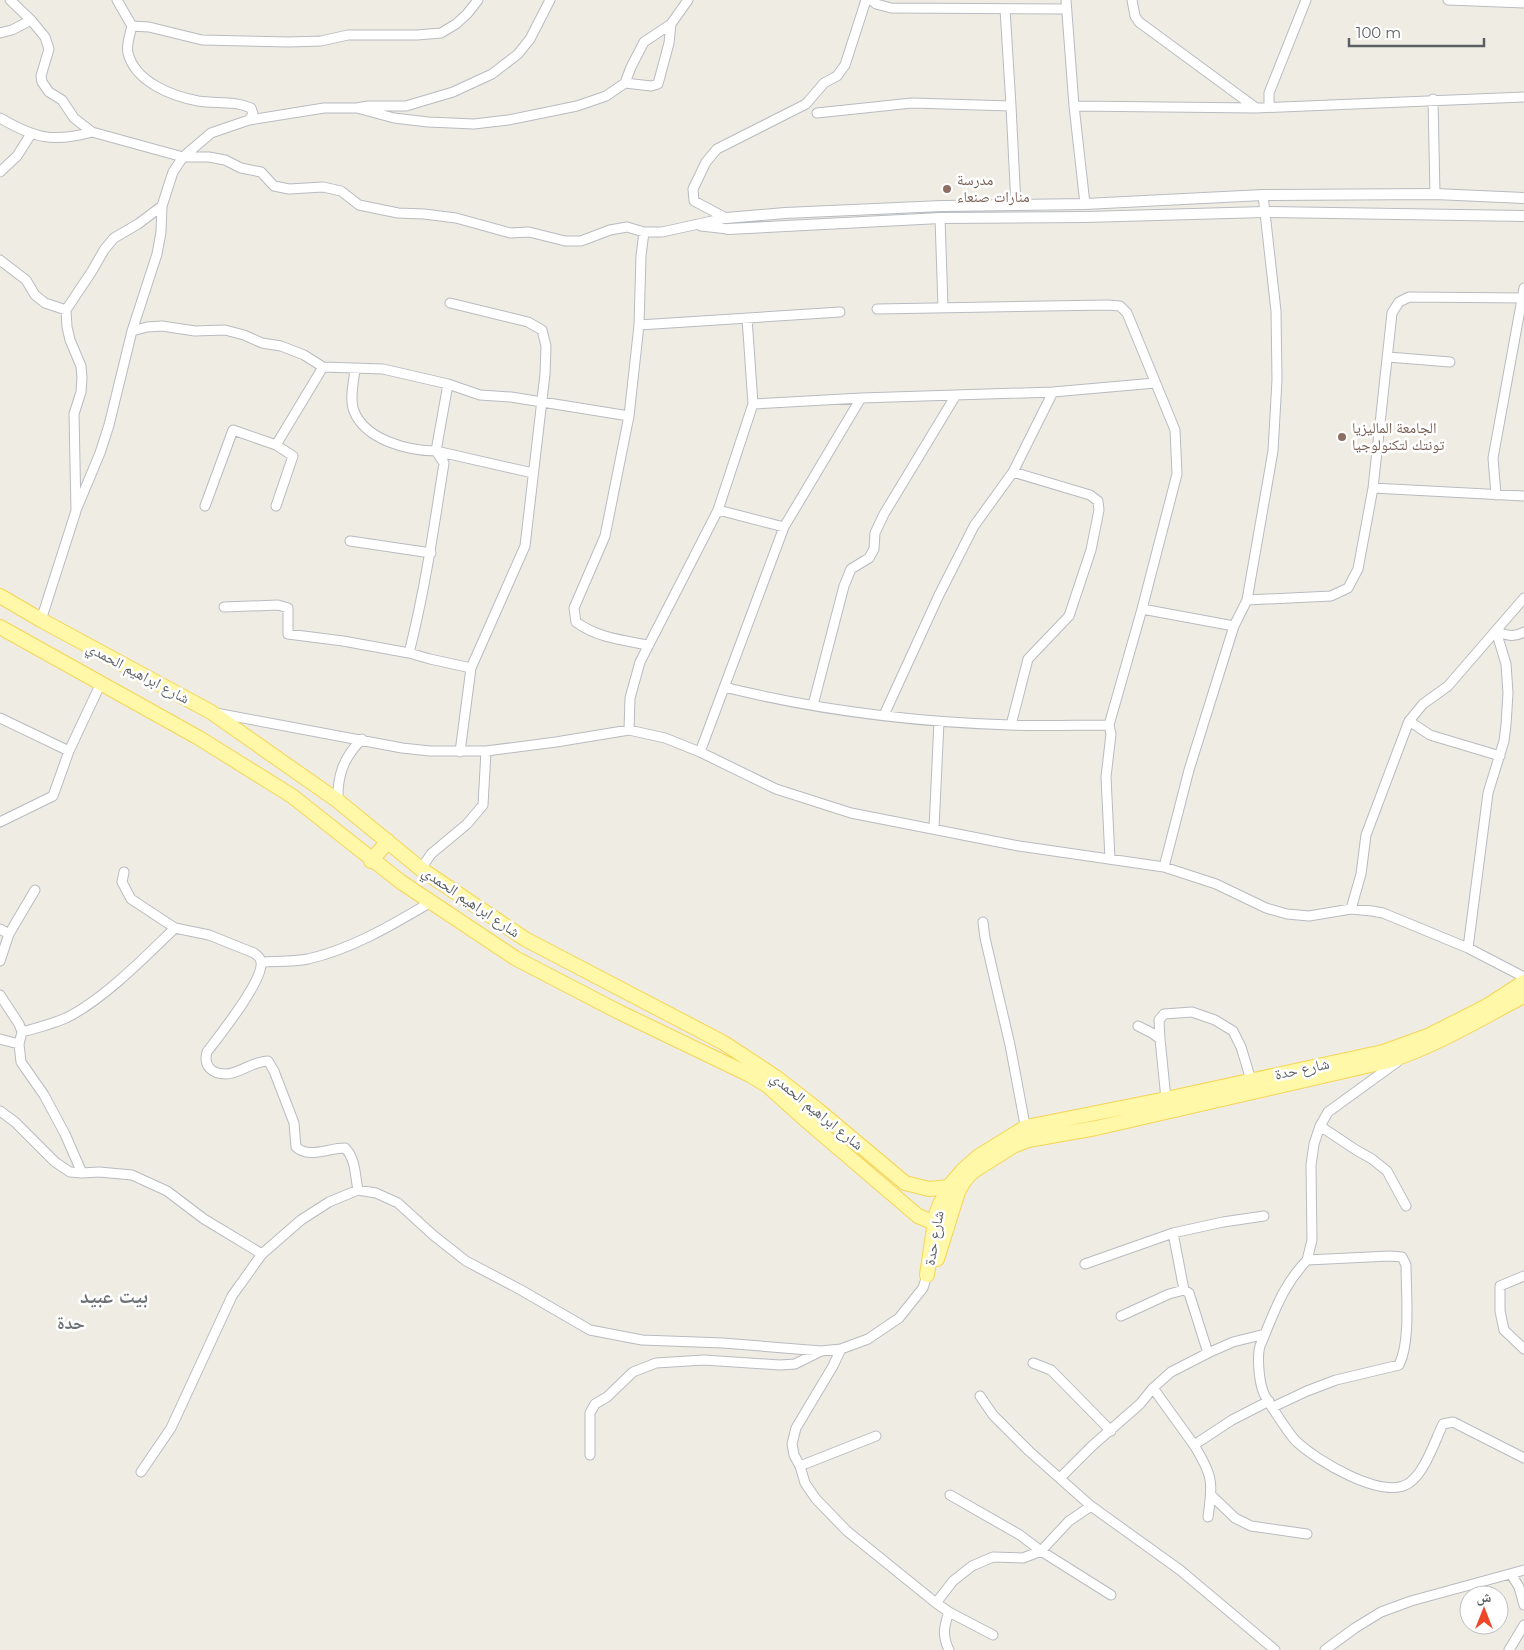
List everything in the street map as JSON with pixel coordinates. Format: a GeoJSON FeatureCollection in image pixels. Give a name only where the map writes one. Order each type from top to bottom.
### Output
{"type":"FeatureCollection","features":[{"type":"Feature","properties":{"kind":"main road","name":"شارع ابراهيم الحمدي"},"geometry":{"type":"LineString","coordinates":[[0,596],[211,712],[338,801],[421,869],[526,939],[724,1043],[777,1078],[906,1183],[929,1189],[949,1188]]}},
{"type":"Feature","properties":{"kind":"main road","name":"شارع ابراهيم الحمدي"},"geometry":{"type":"LineString","coordinates":[[0,627],[199,738],[292,796],[371,861],[515,958],[750,1075],[768,1086],[918,1216],[941,1225]]}},
{"type":"Feature","properties":{"kind":"main road"},"geometry":{"type":"LineString","coordinates":[[371,861],[388,841]]}},
{"type":"Feature","properties":{"kind":"main road","name":"شارع حدة"},"geometry":{"type":"LineString","coordinates":[[928,1276],[931,1253],[941,1225],[968,1177],[1027,1134],[1096,1128],[1252,1086],[1386,1056],[1405,1056],[1524,982]]}},
{"type":"Feature","properties":{"kind":"main road","name":"شارع حدة"},"geometry":{"type":"LineString","coordinates":[[1386,1056],[1400,1047],[1440,1035],[1524,996]]}},
{"type":"Feature","properties":{"kind":"main road"},"geometry":{"type":"LineString","coordinates":[[714,1058],[724,1043]]}},
{"type":"Feature","properties":{"kind":"main road","name":"شارع حدة"},"geometry":{"type":"LineString","coordinates":[[928,1276],[939,1253],[940,1204],[949,1188],[963,1170],[979,1156],[1027,1134],[1166,1099],[1252,1086]]}},
{"type":"Feature","properties":{"kind":"main road"},"geometry":{"type":"LineString","coordinates":[[808,1122],[818,1110]]}},
{"type":"Feature","properties":{"kind":"main road"},"geometry":{"type":"LineString","coordinates":[[918,1216],[928,1235],[931,1253]]}},
{"type":"Feature","properties":{"kind":"street"},"geometry":{"type":"LineString","coordinates":[[10,0],[31,20],[44,37],[49,49],[41,76],[42,82],[49,92],[62,100],[74,118],[92,132],[183,157],[209,157],[225,160],[241,168],[261,172],[274,186],[289,189],[323,187],[341,191],[359,205],[398,213],[456,218],[510,233],[529,232],[565,241],[581,241],[610,230],[627,227],[644,232],[662,232],[726,218],[785,213],[942,206],[1084,204],[1263,195],[1435,194],[1524,198]]}},
{"type":"Feature","properties":{"kind":"street"},"geometry":{"type":"LineString","coordinates":[[117,0],[132,26],[128,52],[134,66],[143,76],[170,93],[199,101],[239,103],[251,108],[253,114],[249,120]]}},
{"type":"Feature","properties":{"kind":"street"},"geometry":{"type":"LineString","coordinates":[[132,26],[149,27],[202,40],[289,42],[322,41],[348,35],[417,35],[441,33],[456,24],[478,0]]}},
{"type":"Feature","properties":{"kind":"street"},"geometry":{"type":"LineString","coordinates":[[41,620],[76,511],[100,453],[109,425],[132,331],[157,254],[161,232],[162,206],[173,172],[183,157],[211,133],[249,120],[324,108],[406,106],[453,92],[492,74],[518,54],[530,39],[550,0]]}},
{"type":"Feature","properties":{"kind":"street"},"geometry":{"type":"LineString","coordinates":[[357,108],[394,118],[474,124],[508,120],[577,106],[606,96],[625,83],[644,42],[671,24],[688,0]]}},
{"type":"Feature","properties":{"kind":"street"},"geometry":{"type":"LineString","coordinates":[[726,218],[694,201],[693,189],[706,162],[717,148],[806,104],[824,83],[836,76],[844,65],[866,0]]}},
{"type":"Feature","properties":{"kind":"street"},"geometry":{"type":"LineString","coordinates":[[871,0],[876,4],[891,8],[1005,9],[1066,4],[1084,204]]}},
{"type":"Feature","properties":{"kind":"street"},"geometry":{"type":"LineString","coordinates":[[1132,0],[1135,16],[1139,22],[1256,108]]}},
{"type":"Feature","properties":{"kind":"street"},"geometry":{"type":"LineString","coordinates":[[1269,107],[1269,93],[1306,0]]}},
{"type":"Feature","properties":{"kind":"street"},"geometry":{"type":"LineString","coordinates":[[1448,0],[1524,3]]}},
{"type":"Feature","properties":{"kind":"street"},"geometry":{"type":"LineString","coordinates":[[1005,9],[1016,205]]}},
{"type":"Feature","properties":{"kind":"street"},"geometry":{"type":"LineString","coordinates":[[0,33],[12,30],[31,20]]}},
{"type":"Feature","properties":{"kind":"street"},"geometry":{"type":"LineString","coordinates":[[625,83],[651,86],[658,84],[669,43],[671,24]]}},
{"type":"Feature","properties":{"kind":"street"},"geometry":{"type":"LineString","coordinates":[[1074,106],[1256,108],[1524,97]]}},
{"type":"Feature","properties":{"kind":"street"},"geometry":{"type":"LineString","coordinates":[[1432,100],[1435,194]]}},
{"type":"Feature","properties":{"kind":"street"},"geometry":{"type":"LineString","coordinates":[[817,113],[912,103],[1011,106]]}},
{"type":"Feature","properties":{"kind":"street"},"geometry":{"type":"LineString","coordinates":[[0,118],[31,134],[57,138],[92,132]]}},
{"type":"Feature","properties":{"kind":"street"},"geometry":{"type":"LineString","coordinates":[[0,172],[17,156],[31,134]]}},
{"type":"Feature","properties":{"kind":"street"},"geometry":{"type":"LineString","coordinates":[[1164,867],[1189,770],[1234,626],[1247,600],[1273,451],[1277,380],[1276,311],[1263,195]]}},
{"type":"Feature","properties":{"kind":"street"},"geometry":{"type":"LineString","coordinates":[[1358,195],[1359,212]]}},
{"type":"Feature","properties":{"kind":"street"},"geometry":{"type":"LineString","coordinates":[[76,511],[74,414],[81,392],[82,378],[79,359],[70,340],[66,310],[92,272],[104,250],[114,238],[138,224],[162,206]]}},
{"type":"Feature","properties":{"kind":"street"},"geometry":{"type":"LineString","coordinates":[[691,225],[728,229],[940,218],[1086,217],[1264,212],[1524,216]]}},
{"type":"Feature","properties":{"kind":"street"},"geometry":{"type":"LineString","coordinates":[[940,218],[943,307]]}},
{"type":"Feature","properties":{"kind":"street"},"geometry":{"type":"LineString","coordinates":[[644,232],[641,256],[639,324],[629,416],[605,536],[574,608],[576,622],[586,629],[602,636],[648,645]]}},
{"type":"Feature","properties":{"kind":"street"},"geometry":{"type":"LineString","coordinates":[[0,260],[26,280],[35,295],[45,303],[66,310]]}},
{"type":"Feature","properties":{"kind":"street"},"geometry":{"type":"LineString","coordinates":[[1247,600],[1332,596],[1348,588],[1358,569],[1373,488],[1392,313],[1399,302],[1409,297],[1524,295],[1493,458],[1496,495]]}},
{"type":"Feature","properties":{"kind":"street"},"geometry":{"type":"LineString","coordinates":[[450,303],[528,322],[542,330],[546,346],[545,374],[525,546],[472,668],[460,752]]}},
{"type":"Feature","properties":{"kind":"street"},"geometry":{"type":"LineString","coordinates":[[876,309],[1107,305],[1120,306],[1127,313],[1175,430],[1177,474],[1142,609],[1109,725],[1111,734],[1106,777],[1110,859]]}},
{"type":"Feature","properties":{"kind":"street"},"geometry":{"type":"LineString","coordinates":[[639,324],[840,312]]}},
{"type":"Feature","properties":{"kind":"street"},"geometry":{"type":"LineString","coordinates":[[629,730],[630,698],[640,662],[718,510],[753,404],[747,318]]}},
{"type":"Feature","properties":{"kind":"street"},"geometry":{"type":"LineString","coordinates":[[132,331],[162,326],[194,330],[225,330],[244,335],[262,343],[281,346],[304,355],[323,367],[383,369],[448,384],[480,395],[511,397],[629,416]]}},
{"type":"Feature","properties":{"kind":"street"},"geometry":{"type":"LineString","coordinates":[[1388,357],[1450,362]]}},
{"type":"Feature","properties":{"kind":"street"},"geometry":{"type":"LineString","coordinates":[[276,445],[323,367]]}},
{"type":"Feature","properties":{"kind":"street"},"geometry":{"type":"LineString","coordinates":[[356,369],[353,410],[362,424],[381,439],[419,451],[436,451],[533,473]]}},
{"type":"Feature","properties":{"kind":"street"},"geometry":{"type":"LineString","coordinates":[[409,652],[420,610],[431,553],[444,463],[436,451],[448,384]]}},
{"type":"Feature","properties":{"kind":"street"},"geometry":{"type":"LineString","coordinates":[[753,404],[861,398],[1053,392],[1155,384]]}},
{"type":"Feature","properties":{"kind":"street"},"geometry":{"type":"LineString","coordinates":[[884,715],[939,595],[974,526],[1013,472],[1053,392]]}},
{"type":"Feature","properties":{"kind":"street"},"geometry":{"type":"LineString","coordinates":[[813,704],[844,586],[852,569],[868,558],[874,549],[875,533],[884,514],[956,395]]}},
{"type":"Feature","properties":{"kind":"street"},"geometry":{"type":"LineString","coordinates":[[700,752],[784,527],[861,398]]}},
{"type":"Feature","properties":{"kind":"street"},"geometry":{"type":"LineString","coordinates":[[205,506],[233,430],[276,445],[293,456],[276,506]]}},
{"type":"Feature","properties":{"kind":"street"},"geometry":{"type":"LineString","coordinates":[[1011,725],[1028,659],[1069,616],[1091,550],[1099,510],[1098,501],[1090,495],[1013,472]]}},
{"type":"Feature","properties":{"kind":"street"},"geometry":{"type":"LineString","coordinates":[[1373,488],[1524,496]]}},
{"type":"Feature","properties":{"kind":"street"},"geometry":{"type":"LineString","coordinates":[[718,510],[784,527]]}},
{"type":"Feature","properties":{"kind":"street"},"geometry":{"type":"LineString","coordinates":[[350,541],[431,553]]}},
{"type":"Feature","properties":{"kind":"street"},"geometry":{"type":"LineString","coordinates":[[1351,910],[1361,874],[1366,835],[1409,721],[1423,704],[1448,686],[1524,598]]}},
{"type":"Feature","properties":{"kind":"street"},"geometry":{"type":"LineString","coordinates":[[224,607],[278,605],[288,608],[288,634],[409,652],[430,659],[472,668]]}},
{"type":"Feature","properties":{"kind":"street"},"geometry":{"type":"LineString","coordinates":[[1142,609],[1234,626]]}},
{"type":"Feature","properties":{"kind":"street"},"geometry":{"type":"LineString","coordinates":[[1496,631],[1506,635],[1524,632]]}},
{"type":"Feature","properties":{"kind":"street"},"geometry":{"type":"LineString","coordinates":[[1468,948],[1488,793],[1504,741],[1508,693],[1506,664],[1496,631]]}},
{"type":"Feature","properties":{"kind":"street"},"geometry":{"type":"LineString","coordinates":[[0,822],[52,796],[69,751],[101,683]]}},
{"type":"Feature","properties":{"kind":"street"},"geometry":{"type":"LineString","coordinates":[[724,687],[779,700],[939,721],[1011,725],[1109,725]]}},
{"type":"Feature","properties":{"kind":"street"},"geometry":{"type":"LineString","coordinates":[[211,712],[402,748],[430,751],[486,751],[629,730],[665,738],[700,752],[776,789],[851,812],[1019,846],[1164,867],[1216,884],[1266,908],[1287,914],[1309,916],[1351,910],[1383,913],[1468,948],[1524,977]]}},
{"type":"Feature","properties":{"kind":"street"},"geometry":{"type":"LineString","coordinates":[[0,718],[69,751]]}},
{"type":"Feature","properties":{"kind":"street"},"geometry":{"type":"LineString","coordinates":[[934,829],[939,721]]}},
{"type":"Feature","properties":{"kind":"street"},"geometry":{"type":"LineString","coordinates":[[1409,721],[1430,735],[1500,756]]}},
{"type":"Feature","properties":{"kind":"street"},"geometry":{"type":"LineString","coordinates":[[338,801],[339,780],[345,760],[362,739]]}},
{"type":"Feature","properties":{"kind":"street"},"geometry":{"type":"LineString","coordinates":[[421,869],[431,854],[467,824],[483,805],[486,751]]}},
{"type":"Feature","properties":{"kind":"street"},"geometry":{"type":"LineString","coordinates":[[124,872],[122,882],[131,899],[174,928],[209,935],[258,956],[261,962],[259,975],[247,996],[207,1052],[208,1068],[227,1074],[256,1063],[268,1061],[274,1071],[294,1123],[296,1147],[308,1154],[345,1148],[353,1160],[358,1190]]}},
{"type":"Feature","properties":{"kind":"street"},"geometry":{"type":"LineString","coordinates":[[0,961],[4,932],[35,890]]}},
{"type":"Feature","properties":{"kind":"street"},"geometry":{"type":"LineString","coordinates":[[261,962],[307,959],[354,944],[431,902]]}},
{"type":"Feature","properties":{"kind":"street"},"geometry":{"type":"LineString","coordinates":[[983,922],[1027,1134]]}},
{"type":"Feature","properties":{"kind":"street"},"geometry":{"type":"LineString","coordinates":[[22,1032],[58,1021],[88,1004],[144,957],[174,928]]}},
{"type":"Feature","properties":{"kind":"street"},"geometry":{"type":"LineString","coordinates":[[0,995],[19,1024],[22,1032],[19,1044],[20,1062],[44,1095],[65,1134],[82,1173]]}},
{"type":"Feature","properties":{"kind":"street"},"geometry":{"type":"LineString","coordinates":[[1166,1099],[1159,1020],[1164,1014],[1192,1012],[1214,1020],[1233,1031],[1241,1047],[1252,1086]]}},
{"type":"Feature","properties":{"kind":"street"},"geometry":{"type":"LineString","coordinates":[[1138,1026],[1160,1039]]}},
{"type":"Feature","properties":{"kind":"street"},"geometry":{"type":"LineString","coordinates":[[0,1039],[19,1044]]}},
{"type":"Feature","properties":{"kind":"street"},"geometry":{"type":"LineString","coordinates":[[1405,1056],[1328,1112],[1320,1126],[1314,1144],[1311,1165],[1312,1240],[1308,1260],[1294,1274],[1281,1295],[1258,1354],[1263,1391],[1296,1441],[1328,1464],[1366,1483],[1395,1488],[1407,1484],[1419,1475],[1443,1424],[1448,1422],[1453,1422],[1524,1458]]}},
{"type":"Feature","properties":{"kind":"street"},"geometry":{"type":"LineString","coordinates":[[0,1111],[16,1122],[55,1162],[70,1172],[132,1175],[167,1191],[204,1219],[262,1254]]}},
{"type":"Feature","properties":{"kind":"street"},"geometry":{"type":"LineString","coordinates":[[1320,1126],[1372,1159],[1387,1171],[1406,1206]]}},
{"type":"Feature","properties":{"kind":"street"},"geometry":{"type":"LineString","coordinates":[[141,1472],[171,1428],[232,1296],[262,1254],[301,1220],[329,1202],[358,1190],[376,1193],[398,1203],[433,1235],[466,1261],[590,1330],[642,1340],[723,1343],[821,1351],[841,1349],[868,1339],[899,1318],[923,1288],[928,1276]]}},
{"type":"Feature","properties":{"kind":"street"},"geometry":{"type":"LineString","coordinates":[[1085,1264],[1173,1233],[1223,1222],[1264,1216]]}},
{"type":"Feature","properties":{"kind":"street"},"geometry":{"type":"LineString","coordinates":[[1173,1233],[1184,1290]]}},
{"type":"Feature","properties":{"kind":"street"},"geometry":{"type":"LineString","coordinates":[[1194,1445],[1232,1420],[1271,1404],[1336,1380],[1399,1365],[1404,1355],[1406,1265],[1402,1257],[1308,1260]]}},
{"type":"Feature","properties":{"kind":"street"},"geometry":{"type":"LineString","coordinates":[[1524,1276],[1500,1286],[1500,1312],[1504,1330],[1524,1349]]}},
{"type":"Feature","properties":{"kind":"street"},"geometry":{"type":"LineString","coordinates":[[1121,1316],[1169,1294],[1184,1290],[1189,1293],[1208,1353]]}},
{"type":"Feature","properties":{"kind":"street"},"geometry":{"type":"LineString","coordinates":[[1060,1478],[1140,1404],[1153,1388],[1171,1372],[1233,1342],[1265,1334]]}},
{"type":"Feature","properties":{"kind":"street"},"geometry":{"type":"LineString","coordinates":[[841,1349],[796,1428],[792,1444],[794,1455],[800,1466],[805,1483],[816,1499],[847,1531],[936,1603],[993,1635]]}},
{"type":"Feature","properties":{"kind":"street"},"geometry":{"type":"LineString","coordinates":[[590,1455],[590,1413],[595,1404],[607,1397],[633,1372],[656,1363],[704,1360],[795,1364],[821,1351]]}},
{"type":"Feature","properties":{"kind":"street"},"geometry":{"type":"LineString","coordinates":[[1033,1364],[1051,1370],[1111,1431]]}},
{"type":"Feature","properties":{"kind":"street"},"geometry":{"type":"LineString","coordinates":[[1153,1388],[1206,1465],[1212,1486],[1208,1517]]}},
{"type":"Feature","properties":{"kind":"street"},"geometry":{"type":"LineString","coordinates":[[980,1396],[993,1415],[1028,1451],[1091,1506],[1180,1570],[1275,1650]]}},
{"type":"Feature","properties":{"kind":"street"},"geometry":{"type":"LineString","coordinates":[[800,1466],[876,1436]]}},
{"type":"Feature","properties":{"kind":"street"},"geometry":{"type":"LineString","coordinates":[[950,1495],[1020,1536],[1111,1595]]}},
{"type":"Feature","properties":{"kind":"street"},"geometry":{"type":"LineString","coordinates":[[1211,1495],[1234,1518],[1251,1526],[1307,1534]]}},
{"type":"Feature","properties":{"kind":"street"},"geometry":{"type":"LineString","coordinates":[[936,1603],[953,1580],[972,1566],[993,1557],[1023,1558],[1041,1550],[1069,1521],[1091,1506]]}},
{"type":"Feature","properties":{"kind":"street"},"geometry":{"type":"LineString","coordinates":[[1325,1650],[1354,1628],[1381,1612],[1411,1601],[1524,1570]]}},
{"type":"Feature","properties":{"kind":"street"},"geometry":{"type":"LineString","coordinates":[[1512,1574],[1519,1587],[1524,1605]]}},
{"type":"Feature","properties":{"kind":"street"},"geometry":{"type":"LineString","coordinates":[[949,1612],[944,1627],[945,1641],[950,1650]]}},
{"type":"Feature","properties":{"kind":"street"},"geometry":{"type":"LineString","coordinates":[[1509,1650],[1524,1626]]}},
{"type":"Feature","properties":{"kind":"place","name":"مدرسة منارات صنعاء"},"geometry":{"type":"Point","coordinates":[947,189]}},
{"type":"Feature","properties":{"kind":"place","name":"الجامعة الماليزيا تونتك لتكنولوجيا"},"geometry":{"type":"Point","coordinates":[1342,437]}},
{"type":"Feature","properties":{"kind":"district","name":"بيت عبيد"},"geometry":{"type":"Point","coordinates":[114,1296]}},
{"type":"Feature","properties":{"kind":"district","name":"حدة"},"geometry":{"type":"Point","coordinates":[71,1323]}}]}
